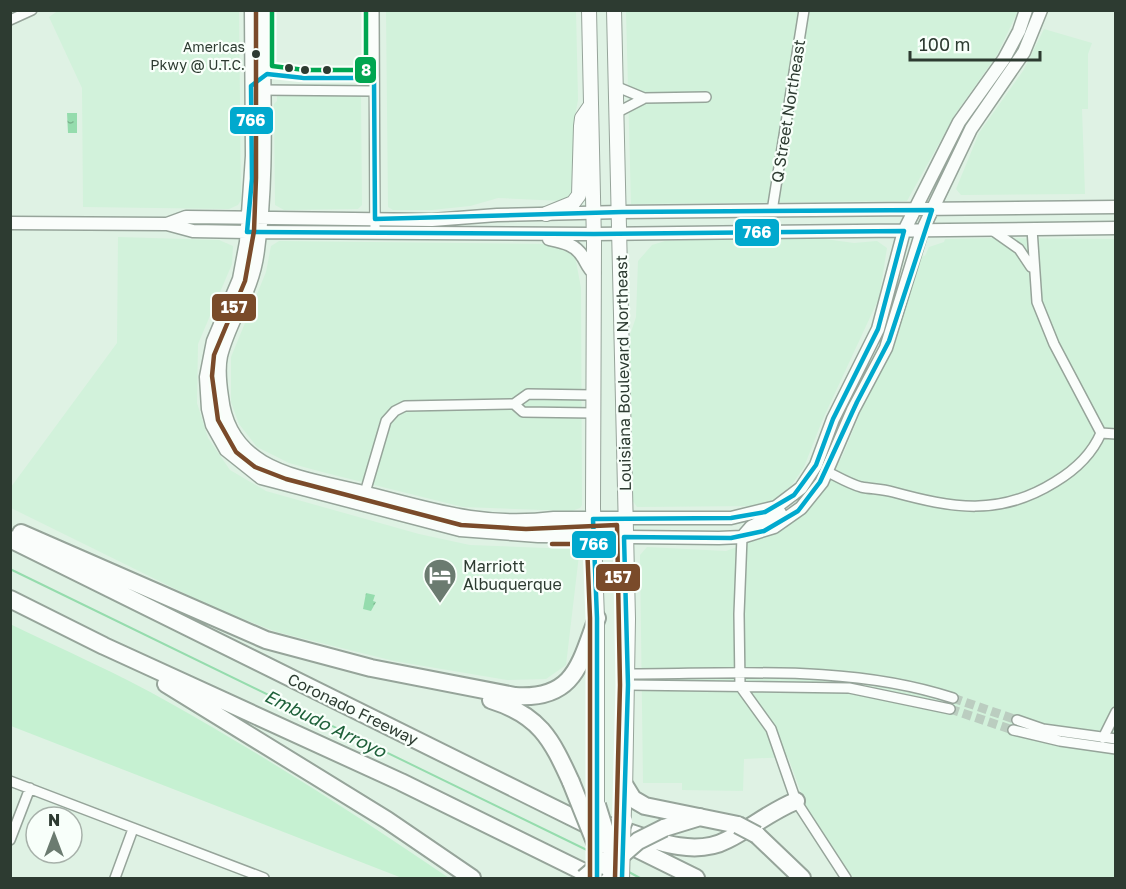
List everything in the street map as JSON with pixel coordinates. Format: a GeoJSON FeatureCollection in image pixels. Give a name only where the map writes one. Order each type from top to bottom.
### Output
{"type":"FeatureCollection","features":[{"type":"Feature","properties":{"kind":"highway"},"geometry":{"type":"LineString","coordinates":[[10,529],[266,640],[342,661],[515,696],[532,697],[548,694],[569,680],[577,670],[597,618]]}},
{"type":"Feature","properties":{"kind":"highway","name":"Coronado Freeway"},"geometry":{"type":"LineString","coordinates":[[10,539],[696,879]]}},
{"type":"Feature","properties":{"kind":"highway"},"geometry":{"type":"LineString","coordinates":[[10,598],[104,646],[401,782],[605,866],[622,878]]}},
{"type":"Feature","properties":{"kind":"highway"},"geometry":{"type":"LineString","coordinates":[[104,646],[387,820],[472,879]]}},
{"type":"Feature","properties":{"kind":"highway"},"geometry":{"type":"LineString","coordinates":[[457,686],[518,710],[531,718],[552,742],[605,866]]}},
{"type":"Feature","properties":{"kind":"highway"},"geometry":{"type":"LineString","coordinates":[[625,786],[633,799],[640,803],[738,825],[758,835],[802,879]]}},
{"type":"Feature","properties":{"kind":"highway"},"geometry":{"type":"LineString","coordinates":[[597,800],[605,866]]}},
{"type":"Feature","properties":{"kind":"highway"},"geometry":{"type":"LineString","coordinates":[[563,812],[656,840],[696,848],[726,841],[780,807],[796,801]]}},
{"type":"Feature","properties":{"kind":"highway"},"geometry":{"type":"LineString","coordinates":[[605,866],[624,814]]}},
{"type":"Feature","properties":{"kind":"highway"},"geometry":{"type":"LineString","coordinates":[[584,879],[649,834],[701,817]]}},
{"type":"Feature","properties":{"kind":"main road","name":"Louisiana Boulevard Northeast"},"geometry":{"type":"LineString","coordinates":[[589,10],[594,234],[593,519],[597,618],[597,800]]}},
{"type":"Feature","properties":{"kind":"main road","name":"Louisiana Boulevard Northeast"},"geometry":{"type":"LineString","coordinates":[[612,12],[621,233],[628,680],[624,814]]}},
{"type":"Feature","properties":{"kind":"main road"},"geometry":{"type":"LineString","coordinates":[[546,214],[573,204],[579,195],[582,118],[591,105]]}},
{"type":"Feature","properties":{"kind":"street"},"geometry":{"type":"LineString","coordinates":[[10,20],[33,10]]}},
{"type":"Feature","properties":{"kind":"street"},"geometry":{"type":"LineString","coordinates":[[251,10],[258,90],[261,232],[252,283],[221,357],[219,376],[225,418],[242,448],[258,460],[288,472],[462,518],[493,521],[624,517],[719,519],[754,514],[786,501],[807,481]]}},
{"type":"Feature","properties":{"kind":"street"},"geometry":{"type":"LineString","coordinates":[[264,10],[247,232],[239,279],[208,356],[207,396],[212,425],[226,450],[261,478],[460,530],[538,536],[624,537],[742,537],[763,531],[793,516],[816,492],[828,472],[863,391],[894,328],[922,231],[971,129],[1016,66],[1032,37],[1040,13],[1025,11],[1019,31],[1004,59],[959,122],[904,231],[878,329],[850,384],[804,491],[789,507],[751,527],[742,537],[739,614],[740,686],[771,729],[796,801],[846,879]]}},
{"type":"Feature","properties":{"kind":"street"},"geometry":{"type":"LineString","coordinates":[[374,10],[375,233]]}},
{"type":"Feature","properties":{"kind":"street","name":"Q Street Northeast"},"geometry":{"type":"LineString","coordinates":[[772,211],[804,10]]}},
{"type":"Feature","properties":{"kind":"street"},"geometry":{"type":"LineString","coordinates":[[615,86],[644,99],[706,98]]}},
{"type":"Feature","properties":{"kind":"street"},"geometry":{"type":"LineString","coordinates":[[258,90],[374,92]]}},
{"type":"Feature","properties":{"kind":"street"},"geometry":{"type":"LineString","coordinates":[[616,113],[644,99]]}},
{"type":"Feature","properties":{"kind":"street"},"geometry":{"type":"LineString","coordinates":[[167,224],[186,217],[432,220],[620,212],[1116,207]]}},
{"type":"Feature","properties":{"kind":"street"},"geometry":{"type":"LineString","coordinates":[[10,223],[167,224],[194,231],[247,232],[594,234],[1116,228]]}},
{"type":"Feature","properties":{"kind":"street"},"geometry":{"type":"LineString","coordinates":[[991,229],[1020,249],[1032,269]]}},
{"type":"Feature","properties":{"kind":"street"},"geometry":{"type":"LineString","coordinates":[[1032,229],[1032,269],[1037,302],[1054,344],[1101,433]]}},
{"type":"Feature","properties":{"kind":"street"},"geometry":{"type":"LineString","coordinates":[[500,233],[565,242],[579,251],[594,273]]}},
{"type":"Feature","properties":{"kind":"street"},"geometry":{"type":"LineString","coordinates":[[850,384],[863,391]]}},
{"type":"Feature","properties":{"kind":"street"},"geometry":{"type":"LineString","coordinates":[[362,506],[386,421],[395,411],[405,406],[514,404],[528,394],[593,395]]}},
{"type":"Feature","properties":{"kind":"street"},"geometry":{"type":"LineString","coordinates":[[514,404],[524,412],[593,413]]}},
{"type":"Feature","properties":{"kind":"street"},"geometry":{"type":"LineString","coordinates":[[1101,433],[1116,434]]}},
{"type":"Feature","properties":{"kind":"street"},"geometry":{"type":"LineString","coordinates":[[828,472],[861,486],[887,490],[936,504],[989,506],[1030,495],[1061,478],[1094,449],[1101,433]]}},
{"type":"Feature","properties":{"kind":"street"},"geometry":{"type":"LineString","coordinates":[[628,680],[740,674],[850,676],[927,690],[953,698]]}},
{"type":"Feature","properties":{"kind":"street"},"geometry":{"type":"LineString","coordinates":[[628,680],[740,686],[849,688],[950,709]]}},
{"type":"Feature","properties":{"kind":"street"},"geometry":{"type":"LineString","coordinates":[[1102,738],[1116,712]]}},
{"type":"Feature","properties":{"kind":"street"},"geometry":{"type":"LineString","coordinates":[[1017,720],[1062,736],[1116,748]]}},
{"type":"Feature","properties":{"kind":"street"},"geometry":{"type":"LineString","coordinates":[[1013,730],[1116,739]]}},
{"type":"Feature","properties":{"kind":"street"},"geometry":{"type":"LineString","coordinates":[[10,781],[133,829],[233,872],[264,879]]}},
{"type":"Feature","properties":{"kind":"street"},"geometry":{"type":"LineString","coordinates":[[10,840],[30,788]]}},
{"type":"Feature","properties":{"kind":"street"},"geometry":{"type":"LineString","coordinates":[[115,879],[133,829]]}},
{"type":"Feature","properties":{"kind":"shaded area"},"geometry":{"type":"Polygon","coordinates":[[[59,10],[239,11],[241,200],[238,205],[229,209],[83,207],[82,88],[49,17],[59,10]]]}},
{"type":"Feature","properties":{"kind":"shaded area"},"geometry":{"type":"Polygon","coordinates":[[[386,11],[576,11],[578,100],[574,121],[575,183],[569,197],[562,201],[498,198],[470,206],[432,210],[393,210],[388,207],[386,11]]]}},
{"type":"Feature","properties":{"kind":"shaded area"},"geometry":{"type":"Polygon","coordinates":[[[626,11],[1018,11],[997,55],[956,113],[907,201],[631,204],[626,11]]]}},
{"type":"Feature","properties":{"kind":"shaded area"},"geometry":{"type":"Polygon","coordinates":[[[1044,29],[1092,43],[1088,54],[1088,109],[1082,109],[1085,194],[961,195],[956,189],[979,133],[1023,71],[1044,29]]]}},
{"type":"Feature","properties":{"kind":"shaded area"},"geometry":{"type":"Polygon","coordinates":[[[277,92],[361,93],[362,205],[358,209],[284,210],[275,205],[274,104],[277,101],[277,92]]]}},
{"type":"Feature","properties":{"kind":"shaded area"},"geometry":{"type":"Polygon","coordinates":[[[803,236],[854,243],[877,241],[887,248],[879,298],[822,421],[804,467],[791,486],[760,506],[637,507],[630,497],[629,338],[636,317],[638,261],[652,245],[665,241],[803,236]]]}},
{"type":"Feature","properties":{"kind":"shaded area"},"geometry":{"type":"Polygon","coordinates":[[[118,237],[219,240],[233,246],[232,264],[198,344],[197,403],[208,438],[230,470],[266,491],[419,534],[470,545],[572,549],[579,555],[566,665],[546,679],[507,680],[394,661],[277,632],[216,609],[11,508],[11,487],[117,343],[118,237]]]}},
{"type":"Feature","properties":{"kind":"shaded area"},"geometry":{"type":"Polygon","coordinates":[[[945,239],[1115,239],[1115,878],[853,878],[806,806],[788,757],[744,759],[743,791],[682,790],[682,783],[643,783],[640,555],[647,547],[726,551],[770,535],[803,513],[842,457],[859,416],[856,414],[892,345],[920,255],[925,256],[929,247],[944,242],[945,239]]]}},
{"type":"Feature","properties":{"kind":"shaded area"},"geometry":{"type":"Polygon","coordinates":[[[279,241],[550,244],[575,256],[581,288],[582,505],[580,508],[572,511],[463,507],[289,463],[257,447],[239,424],[231,402],[231,357],[266,272],[271,246],[279,241]]]}},
{"type":"Feature","properties":{"kind":"shaded area"},"geometry":{"type":"Polygon","coordinates":[[[10,624],[131,682],[206,723],[381,832],[449,878],[402,878],[11,726],[10,624]]]}},
{"type":"Feature","properties":{"kind":"water"},"geometry":{"type":"Polygon","coordinates":[[[67,113],[77,113],[77,133],[68,133],[67,113]]]}},
{"type":"Feature","properties":{"kind":"water"},"geometry":{"type":"Polygon","coordinates":[[[366,593],[375,595],[373,601],[376,602],[371,611],[363,609],[366,593]]]}},
{"type":"Feature","properties":{"kind":"waterway","name":"Embudo Arroyo"},"geometry":{"type":"LineString","coordinates":[[10,569],[593,853]]}},
{"type":"Feature","properties":{"kind":"waterway","name":"Embudo Arroyo"},"geometry":{"type":"LineString","coordinates":[[627,871],[640,878]]}},
{"type":"Feature","properties":{"kind":"tunnel"},"geometry":{"type":"LineString","coordinates":[[953,698],[1017,720]]}},
{"type":"Feature","properties":{"kind":"tunnel"},"geometry":{"type":"LineString","coordinates":[[950,709],[1013,730]]}},
{"type":"Feature","properties":{"kind":"transit line","name":"157"},"geometry":{"type":"LineString","coordinates":[[256,10],[254,231],[245,281],[214,355],[212,376],[218,420],[236,452],[255,467],[286,479],[461,525],[526,529],[617,525],[620,685],[615,878]]}},
{"type":"Feature","properties":{"kind":"transit line","name":"8"},"geometry":{"type":"LineString","coordinates":[[272,10],[272,66],[305,70],[366,70],[366,10]]}},
{"type":"Feature","properties":{"kind":"transit line","name":"766"},"geometry":{"type":"LineString","coordinates":[[597,878],[597,618],[593,519],[731,518],[765,512],[794,495],[816,465],[833,419],[878,329],[904,231],[594,234],[247,232],[252,179],[251,86],[267,74],[304,78],[374,78],[375,219],[622,212],[932,210],[889,341],[857,402],[820,482],[798,511],[764,531],[731,538],[624,537],[628,685],[622,878]]}},
{"type":"Feature","properties":{"kind":"transit line","name":"157"},"geometry":{"type":"LineString","coordinates":[[552,544],[587,544],[590,618],[590,878]]}},
{"type":"Feature","properties":{"kind":"place","name":"Americas Pkwy @ U.T.C."},"geometry":{"type":"Point","coordinates":[256,54]}},
{"type":"Feature","properties":{"kind":"place","name":"Marriott Albuquerque"},"geometry":{"type":"Point","coordinates":[440,604]}}]}
